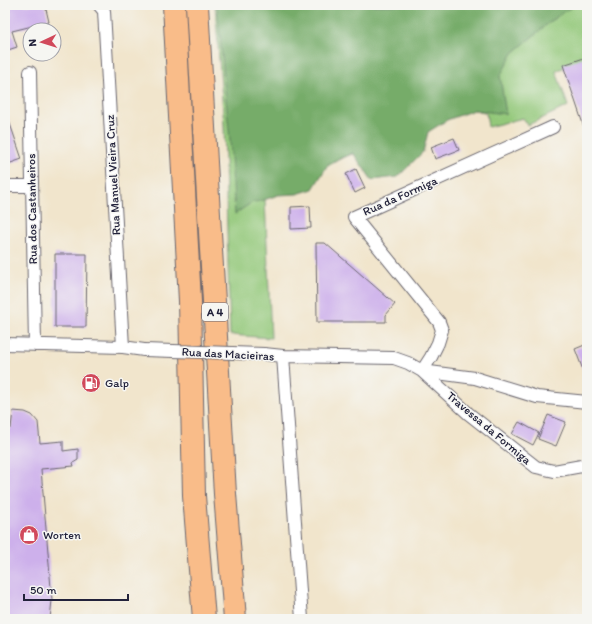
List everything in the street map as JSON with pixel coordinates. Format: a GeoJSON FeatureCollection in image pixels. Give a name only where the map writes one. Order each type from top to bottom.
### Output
{"type":"FeatureCollection","features":[{"type":"Feature","properties":{"kind":"highway","name":"A 4"},"geometry":{"type":"LineString","coordinates":[[174,5],[190,302],[194,496],[204,619]]}},
{"type":"Feature","properties":{"kind":"highway","name":"A 4"},"geometry":{"type":"LineString","coordinates":[[197,5],[225,494],[235,619]]}},
{"type":"Feature","properties":{"kind":"street","name":"Rua Manuel Vieira Cruz"},"geometry":{"type":"LineString","coordinates":[[99,5],[104,11],[123,347]]}},
{"type":"Feature","properties":{"kind":"street","name":"Rua dos Castanheiros"},"geometry":{"type":"LineString","coordinates":[[30,72],[35,345]]}},
{"type":"Feature","properties":{"kind":"street","name":"Rua da Formiga"},"geometry":{"type":"LineString","coordinates":[[422,371],[432,357],[438,343],[442,330],[439,322],[354,217],[553,127]]}},
{"type":"Feature","properties":{"kind":"street"},"geometry":{"type":"LineString","coordinates":[[5,186],[32,186]]}},
{"type":"Feature","properties":{"kind":"street","name":"Rua das Macieiras"},"geometry":{"type":"LineString","coordinates":[[5,344],[123,347],[144,350],[283,356],[302,619]]}},
{"type":"Feature","properties":{"kind":"street"},"geometry":{"type":"LineString","coordinates":[[283,356],[394,358],[408,363],[422,371],[475,378],[537,397],[587,402]]}},
{"type":"Feature","properties":{"kind":"street","name":"Travessa da Formiga"},"geometry":{"type":"LineString","coordinates":[[422,371],[469,414],[536,467],[554,471],[587,465]]}},
{"type":"Feature","properties":{"kind":"green space"},"geometry":{"type":"Polygon","coordinates":[[[215,5],[587,5],[587,58],[556,71],[568,106],[528,125],[523,118],[488,127],[486,113],[465,108],[340,159],[304,180],[264,175],[271,338],[230,335],[224,126],[215,5]]]}},
{"type":"Feature","properties":{"kind":"green space"},"geometry":{"type":"Polygon","coordinates":[[[217,5],[575,5],[545,26],[513,53],[500,76],[506,114],[474,110],[447,120],[428,132],[423,152],[398,177],[372,180],[353,153],[329,163],[313,189],[297,194],[278,195],[251,203],[235,214],[230,141],[217,5]]]}},
{"type":"Feature","properties":{"kind":"building"},"geometry":{"type":"Polygon","coordinates":[[[5,5],[45,5],[49,22],[22,22],[22,29],[12,31],[17,47],[5,51],[5,5]]]}},
{"type":"Feature","properties":{"kind":"building"},"geometry":{"type":"Polygon","coordinates":[[[587,57],[587,129],[585,130],[563,65],[587,57]]]}},
{"type":"Feature","properties":{"kind":"building"},"geometry":{"type":"Polygon","coordinates":[[[5,115],[7,115],[22,159],[5,165],[5,115]]]}},
{"type":"Feature","properties":{"kind":"building"},"geometry":{"type":"Polygon","coordinates":[[[454,138],[459,150],[435,159],[431,147],[454,138]]]}},
{"type":"Feature","properties":{"kind":"building"},"geometry":{"type":"Polygon","coordinates":[[[356,169],[365,188],[355,193],[346,174],[356,169]]]}},
{"type":"Feature","properties":{"kind":"building"},"geometry":{"type":"Polygon","coordinates":[[[310,206],[311,228],[291,229],[291,207],[310,206]]]}},
{"type":"Feature","properties":{"kind":"building"},"geometry":{"type":"Polygon","coordinates":[[[316,243],[325,243],[395,304],[386,315],[386,322],[317,322],[316,243]]]}},
{"type":"Feature","properties":{"kind":"building"},"geometry":{"type":"Polygon","coordinates":[[[55,254],[87,254],[86,327],[55,327],[55,254]]]}},
{"type":"Feature","properties":{"kind":"building"},"geometry":{"type":"Polygon","coordinates":[[[587,344],[587,378],[586,378],[575,349],[587,344]]]}},
{"type":"Feature","properties":{"kind":"building"},"geometry":{"type":"Polygon","coordinates":[[[13,411],[25,412],[32,415],[38,422],[40,443],[63,441],[63,451],[78,449],[78,460],[73,463],[74,466],[41,469],[52,600],[50,619],[5,619],[5,427],[11,428],[13,411]]]}},
{"type":"Feature","properties":{"kind":"building"},"geometry":{"type":"Polygon","coordinates":[[[548,415],[566,422],[556,446],[538,439],[548,415]]]}},
{"type":"Feature","properties":{"kind":"building"},"geometry":{"type":"Polygon","coordinates":[[[519,422],[539,433],[533,445],[512,434],[519,422]]]}},
{"type":"Feature","properties":{"kind":"place","name":"Galp"},"geometry":{"type":"Point","coordinates":[91,383]}},
{"type":"Feature","properties":{"kind":"place","name":"Worten"},"geometry":{"type":"Point","coordinates":[29,535]}}]}
